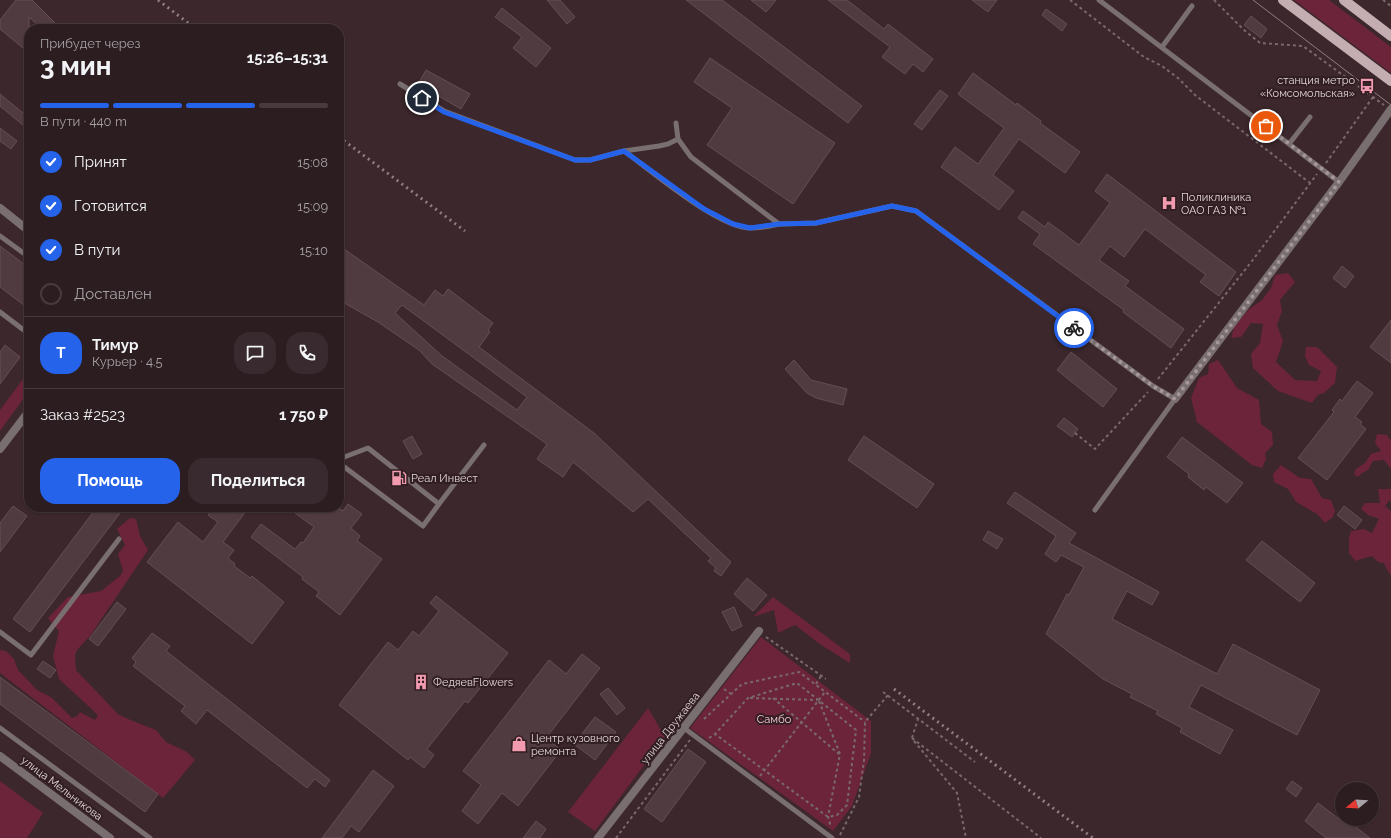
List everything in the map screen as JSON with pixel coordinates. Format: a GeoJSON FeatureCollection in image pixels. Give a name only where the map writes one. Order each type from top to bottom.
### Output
{"type":"FeatureCollection","features":[{"type":"Feature","properties":{"kind":"main road"},"geometry":{"type":"LineString","coordinates":[[1283,0],[1391,81]]}},
{"type":"Feature","properties":{"kind":"main road"},"geometry":{"type":"LineString","coordinates":[[1344,0],[1391,36]]}},
{"type":"Feature","properties":{"kind":"street"},"geometry":{"type":"LineString","coordinates":[[1175,399],[1339,182],[1391,110]]}},
{"type":"Feature","properties":{"kind":"street"},"geometry":{"type":"LineString","coordinates":[[0,208],[24,227]]}},
{"type":"Feature","properties":{"kind":"street"},"geometry":{"type":"LineString","coordinates":[[0,449],[24,418]]}},
{"type":"Feature","properties":{"kind":"street","name":"улица Дружаева"},"geometry":{"type":"LineString","coordinates":[[598,838],[759,631]]}},
{"type":"Feature","properties":{"kind":"street","name":"улица Мельникова"},"geometry":{"type":"LineString","coordinates":[[0,756],[110,838]]}},
{"type":"Feature","properties":{"kind":"lane"},"geometry":{"type":"LineString","coordinates":[[1099,0],[1339,182]]}},
{"type":"Feature","properties":{"kind":"lane"},"geometry":{"type":"LineString","coordinates":[[1162,47],[1192,6]]}},
{"type":"Feature","properties":{"kind":"lane"},"geometry":{"type":"LineString","coordinates":[[400,84],[444,112],[575,160],[590,160],[624,151],[664,145],[678,138]]}},
{"type":"Feature","properties":{"kind":"lane"},"geometry":{"type":"LineString","coordinates":[[1289,144],[1310,117]]}},
{"type":"Feature","properties":{"kind":"lane"},"geometry":{"type":"LineString","coordinates":[[676,123],[678,138],[691,157],[779,224]]}},
{"type":"Feature","properties":{"kind":"lane"},"geometry":{"type":"LineString","coordinates":[[624,151],[704,209],[733,224],[750,228],[779,224],[816,223],[892,206],[916,211],[1153,386],[1175,399],[1096,510]]}},
{"type":"Feature","properties":{"kind":"lane"},"geometry":{"type":"LineString","coordinates":[[0,236],[24,254]]}},
{"type":"Feature","properties":{"kind":"lane"},"geometry":{"type":"LineString","coordinates":[[0,312],[24,330]]}},
{"type":"Feature","properties":{"kind":"lane"},"geometry":{"type":"LineString","coordinates":[[344,467],[423,526],[484,445]]}},
{"type":"Feature","properties":{"kind":"lane"},"geometry":{"type":"LineString","coordinates":[[344,457],[368,448],[439,504]]}},
{"type":"Feature","properties":{"kind":"lane"},"geometry":{"type":"LineString","coordinates":[[0,632],[31,655],[119,539]]}},
{"type":"Feature","properties":{"kind":"lane"},"geometry":{"type":"LineString","coordinates":[[0,728],[150,838]]}},
{"type":"Feature","properties":{"kind":"lane"},"geometry":{"type":"LineString","coordinates":[[684,728],[832,838]]}},
{"type":"Feature","properties":{"kind":"path"},"geometry":{"type":"LineString","coordinates":[[1070,0],[1144,57],[1162,66],[1178,78],[1195,95],[1311,183]]}},
{"type":"Feature","properties":{"kind":"path"},"geometry":{"type":"LineString","coordinates":[[1214,0],[1244,30],[1260,43],[1302,46],[1391,110]]}},
{"type":"Feature","properties":{"kind":"path"},"geometry":{"type":"LineString","coordinates":[[1383,0],[1391,6]]}},
{"type":"Feature","properties":{"kind":"path"},"geometry":{"type":"LineString","coordinates":[[1075,433],[1095,449],[1153,386],[1252,261],[1373,97]]}},
{"type":"Feature","properties":{"kind":"path"},"geometry":{"type":"LineString","coordinates":[[759,631],[826,679]]}},
{"type":"Feature","properties":{"kind":"path"},"geometry":{"type":"LineString","coordinates":[[616,838],[694,735],[700,723],[742,684],[799,672],[865,722]]}},
{"type":"Feature","properties":{"kind":"path"},"geometry":{"type":"LineString","coordinates":[[816,684],[821,676]]}},
{"type":"Feature","properties":{"kind":"path"},"geometry":{"type":"LineString","coordinates":[[704,743],[715,734],[748,698],[797,683],[856,730],[848,805],[837,815],[828,817],[715,734]]}},
{"type":"Feature","properties":{"kind":"path"},"geometry":{"type":"LineString","coordinates":[[756,781],[825,692]]}},
{"type":"Feature","properties":{"kind":"path"},"geometry":{"type":"LineString","coordinates":[[883,692],[975,762]]}},
{"type":"Feature","properties":{"kind":"path"},"geometry":{"type":"LineString","coordinates":[[838,838],[860,797],[864,760],[865,722],[888,696]]}},
{"type":"Feature","properties":{"kind":"path"},"geometry":{"type":"LineString","coordinates":[[748,698],[818,700]]}},
{"type":"Feature","properties":{"kind":"path"},"geometry":{"type":"LineString","coordinates":[[773,698],[840,754]]}},
{"type":"Feature","properties":{"kind":"path"},"geometry":{"type":"LineString","coordinates":[[818,700],[840,754],[828,817],[833,831]]}},
{"type":"Feature","properties":{"kind":"path"},"geometry":{"type":"LineString","coordinates":[[912,738],[918,719]]}},
{"type":"Feature","properties":{"kind":"path"},"geometry":{"type":"LineString","coordinates":[[912,738],[957,793],[966,838]]}},
{"type":"Feature","properties":{"kind":"path"},"geometry":{"type":"LineString","coordinates":[[912,738],[1041,838]]}},
{"type":"Feature","properties":{"kind":"green space"},"geometry":{"type":"Polygon","coordinates":[[[1294,0],[1329,0],[1391,47],[1391,73],[1294,0]]]}},
{"type":"Feature","properties":{"kind":"green space"},"geometry":{"type":"Polygon","coordinates":[[[1288,273],[1295,282],[1280,300],[1282,311],[1277,325],[1283,341],[1276,362],[1295,380],[1317,381],[1321,371],[1309,365],[1305,356],[1306,347],[1317,347],[1337,367],[1335,383],[1324,393],[1318,395],[1312,403],[1278,391],[1253,368],[1251,354],[1260,343],[1263,324],[1251,323],[1241,337],[1231,338],[1234,327],[1249,309],[1262,300],[1271,288],[1275,275],[1288,273]]]}},
{"type":"Feature","properties":{"kind":"green space"},"geometry":{"type":"Polygon","coordinates":[[[1218,360],[1237,388],[1259,400],[1261,424],[1272,432],[1273,445],[1265,453],[1266,459],[1262,468],[1252,465],[1197,422],[1191,398],[1199,378],[1208,374],[1209,364],[1218,360]]]}},
{"type":"Feature","properties":{"kind":"green space"},"geometry":{"type":"Polygon","coordinates":[[[24,378],[24,398],[0,431],[0,410],[24,378]]]}},
{"type":"Feature","properties":{"kind":"green space"},"geometry":{"type":"Polygon","coordinates":[[[1377,434],[1387,435],[1391,441],[1391,469],[1384,460],[1373,461],[1368,470],[1358,477],[1354,474],[1356,469],[1365,463],[1371,454],[1381,451],[1375,443],[1377,434]]]}},
{"type":"Feature","properties":{"kind":"green space"},"geometry":{"type":"Polygon","coordinates":[[[1281,465],[1300,478],[1311,479],[1322,498],[1331,500],[1335,511],[1333,517],[1325,523],[1317,514],[1296,502],[1288,489],[1274,482],[1273,474],[1281,465]]]}},
{"type":"Feature","properties":{"kind":"green space"},"geometry":{"type":"Polygon","coordinates":[[[1378,489],[1391,489],[1391,501],[1389,501],[1385,506],[1391,511],[1391,575],[1384,563],[1378,562],[1372,556],[1355,561],[1349,553],[1349,538],[1351,531],[1364,529],[1372,533],[1379,519],[1368,515],[1361,509],[1365,503],[1380,503],[1378,489]]]}},
{"type":"Feature","properties":{"kind":"green space"},"geometry":{"type":"Polygon","coordinates":[[[130,518],[136,519],[140,536],[148,550],[90,636],[77,650],[75,655],[76,670],[118,714],[156,730],[166,742],[187,752],[195,760],[163,798],[0,673],[0,650],[6,651],[14,659],[18,670],[37,690],[52,698],[72,718],[77,716],[80,712],[95,720],[98,715],[59,679],[53,656],[59,631],[48,618],[68,597],[101,591],[120,576],[123,571],[118,554],[125,545],[117,529],[130,518]]]}},
{"type":"Feature","properties":{"kind":"green space"},"geometry":{"type":"Polygon","coordinates":[[[773,597],[850,654],[850,663],[821,645],[795,625],[778,633],[774,610],[753,617],[773,597]]]}},
{"type":"Feature","properties":{"kind":"green space","name":"Самбо"},"geometry":{"type":"Polygon","coordinates":[[[761,637],[871,721],[871,753],[852,806],[833,831],[690,728],[761,637]]]}},
{"type":"Feature","properties":{"kind":"green space"},"geometry":{"type":"Polygon","coordinates":[[[648,708],[665,737],[595,831],[568,812],[648,708]]]}},
{"type":"Feature","properties":{"kind":"green space"},"geometry":{"type":"Polygon","coordinates":[[[0,781],[43,813],[27,838],[0,838],[0,781]]]}},
{"type":"Feature","properties":{"kind":"building"},"geometry":{"type":"Polygon","coordinates":[[[16,0],[32,0],[56,24],[37,24],[29,17],[29,24],[24,24],[24,49],[0,29],[0,20],[16,0]]]}},
{"type":"Feature","properties":{"kind":"building"},"geometry":{"type":"Polygon","coordinates":[[[547,0],[560,0],[575,17],[567,24],[547,0]]]}},
{"type":"Feature","properties":{"kind":"building"},"geometry":{"type":"Polygon","coordinates":[[[686,0],[722,0],[862,106],[848,123],[686,0]]]}},
{"type":"Feature","properties":{"kind":"building"},"geometry":{"type":"Polygon","coordinates":[[[751,0],[776,0],[766,12],[751,0]]]}},
{"type":"Feature","properties":{"kind":"building"},"geometry":{"type":"Polygon","coordinates":[[[828,0],[847,0],[884,29],[888,24],[933,59],[923,72],[913,64],[905,74],[882,57],[890,47],[828,0]]]}},
{"type":"Feature","properties":{"kind":"building"},"geometry":{"type":"Polygon","coordinates":[[[972,0],[997,0],[988,12],[972,0]]]}},
{"type":"Feature","properties":{"kind":"building"},"geometry":{"type":"Polygon","coordinates":[[[502,8],[551,48],[536,67],[513,48],[522,37],[495,17],[502,8]]]}},
{"type":"Feature","properties":{"kind":"building"},"geometry":{"type":"Polygon","coordinates":[[[1046,9],[1067,24],[1062,31],[1042,15],[1046,9]]]}},
{"type":"Feature","properties":{"kind":"building"},"geometry":{"type":"Polygon","coordinates":[[[1251,16],[1267,29],[1261,38],[1244,25],[1251,16]]]}},
{"type":"Feature","properties":{"kind":"building"},"geometry":{"type":"Polygon","coordinates":[[[710,58],[835,143],[793,204],[707,145],[732,108],[694,82],[710,58]]]}},
{"type":"Feature","properties":{"kind":"building"},"geometry":{"type":"Polygon","coordinates":[[[426,70],[470,94],[461,109],[418,84],[426,70]]]}},
{"type":"Feature","properties":{"kind":"building"},"geometry":{"type":"Polygon","coordinates":[[[973,73],[1016,105],[1017,103],[1041,121],[1040,123],[1080,152],[1065,173],[1019,139],[993,175],[1014,191],[999,210],[941,167],[955,147],[978,164],[1004,128],[958,94],[973,73]]]}},
{"type":"Feature","properties":{"kind":"building"},"geometry":{"type":"Polygon","coordinates":[[[940,90],[948,96],[922,130],[914,124],[940,90]]]}},
{"type":"Feature","properties":{"kind":"building"},"geometry":{"type":"Polygon","coordinates":[[[0,94],[24,114],[24,126],[0,106],[0,94]]]}},
{"type":"Feature","properties":{"kind":"building"},"geometry":{"type":"Polygon","coordinates":[[[0,128],[17,141],[11,149],[0,141],[0,128]]]}},
{"type":"Feature","properties":{"kind":"building"},"geometry":{"type":"Polygon","coordinates":[[[1107,174],[1236,272],[1219,296],[1200,282],[1206,275],[1145,229],[1124,257],[1110,246],[1099,260],[1129,281],[1125,286],[1184,329],[1171,348],[1123,312],[1124,310],[1033,244],[1040,234],[1018,218],[1023,211],[1045,227],[1048,222],[1079,245],[1110,203],[1095,191],[1107,174]]]}},
{"type":"Feature","properties":{"kind":"building"},"geometry":{"type":"Polygon","coordinates":[[[0,246],[24,264],[24,305],[0,287],[0,246]]]}},
{"type":"Feature","properties":{"kind":"building"},"geometry":{"type":"Polygon","coordinates":[[[344,249],[424,305],[435,290],[443,296],[448,289],[493,323],[488,330],[490,332],[479,347],[594,433],[731,562],[721,576],[714,571],[716,568],[708,561],[711,558],[648,499],[633,512],[573,462],[563,477],[537,459],[547,444],[432,364],[419,350],[378,322],[344,303],[344,249]],[[402,305],[395,313],[442,356],[517,410],[527,397],[402,305]]]}},
{"type":"Feature","properties":{"kind":"building"},"geometry":{"type":"Polygon","coordinates":[[[1342,266],[1354,276],[1345,288],[1333,278],[1342,266]]]}},
{"type":"Feature","properties":{"kind":"building"},"geometry":{"type":"Polygon","coordinates":[[[1391,320],[1391,363],[1370,347],[1391,320]]]}},
{"type":"Feature","properties":{"kind":"building"},"geometry":{"type":"Polygon","coordinates":[[[5,345],[20,357],[0,384],[0,352],[5,345]]]}},
{"type":"Feature","properties":{"kind":"building"},"geometry":{"type":"Polygon","coordinates":[[[1071,352],[1117,389],[1103,407],[1057,370],[1071,352]]]}},
{"type":"Feature","properties":{"kind":"building"},"geometry":{"type":"Polygon","coordinates":[[[794,360],[811,380],[847,389],[843,405],[816,398],[807,393],[785,369],[794,360]]]}},
{"type":"Feature","properties":{"kind":"building"},"geometry":{"type":"Polygon","coordinates":[[[1357,381],[1373,393],[1355,417],[1362,422],[1360,424],[1366,429],[1327,480],[1298,458],[1334,412],[1332,410],[1340,399],[1342,401],[1357,381]]]}},
{"type":"Feature","properties":{"kind":"building"},"geometry":{"type":"Polygon","coordinates":[[[1064,418],[1078,429],[1072,437],[1057,426],[1064,418]]]}},
{"type":"Feature","properties":{"kind":"building"},"geometry":{"type":"Polygon","coordinates":[[[412,436],[422,454],[413,459],[403,441],[412,436]]]}},
{"type":"Feature","properties":{"kind":"building"},"geometry":{"type":"Polygon","coordinates":[[[864,436],[934,484],[917,508],[848,460],[864,436]]]}},
{"type":"Feature","properties":{"kind":"building"},"geometry":{"type":"Polygon","coordinates":[[[1182,437],[1243,483],[1227,503],[1206,487],[1204,490],[1188,477],[1189,474],[1167,457],[1182,437]]]}},
{"type":"Feature","properties":{"kind":"building"},"geometry":{"type":"Polygon","coordinates":[[[1015,492],[1076,533],[1069,543],[1159,592],[1152,605],[1127,591],[1112,619],[1217,674],[1233,644],[1320,690],[1297,735],[1201,685],[1189,707],[1233,730],[1220,754],[1180,732],[1182,728],[1156,714],[1158,711],[1130,697],[1132,694],[1103,679],[1046,634],[1067,594],[1069,595],[1084,567],[1061,555],[1056,562],[1045,554],[1056,536],[1007,503],[1015,492]]]}},
{"type":"Feature","properties":{"kind":"building"},"geometry":{"type":"Polygon","coordinates":[[[348,504],[362,514],[351,528],[360,536],[357,541],[382,559],[340,615],[316,596],[319,592],[302,579],[303,577],[251,537],[261,524],[295,549],[301,542],[303,543],[314,527],[294,512],[344,512],[348,504]]]}},
{"type":"Feature","properties":{"kind":"building"},"geometry":{"type":"Polygon","coordinates":[[[13,506],[27,516],[0,552],[0,523],[13,506]]]}},
{"type":"Feature","properties":{"kind":"building"},"geometry":{"type":"Polygon","coordinates":[[[1344,506],[1362,520],[1355,529],[1337,515],[1344,506]]]}},
{"type":"Feature","properties":{"kind":"building"},"geometry":{"type":"Polygon","coordinates":[[[93,512],[120,513],[30,632],[13,619],[93,512]]]}},
{"type":"Feature","properties":{"kind":"building"},"geometry":{"type":"Polygon","coordinates":[[[210,512],[245,512],[223,542],[234,550],[228,558],[235,564],[234,566],[250,578],[252,576],[284,602],[252,644],[147,562],[178,522],[203,542],[218,522],[208,515],[210,512]]]}},
{"type":"Feature","properties":{"kind":"building"},"geometry":{"type":"Polygon","coordinates":[[[988,531],[1003,539],[997,549],[983,540],[988,531]]]}},
{"type":"Feature","properties":{"kind":"building"},"geometry":{"type":"Polygon","coordinates":[[[1262,541],[1315,583],[1300,602],[1246,560],[1262,541]]]}},
{"type":"Feature","properties":{"kind":"building"},"geometry":{"type":"Polygon","coordinates":[[[747,578],[767,595],[753,611],[734,594],[747,578]]]}},
{"type":"Feature","properties":{"kind":"building","name":"ФедяевFlowers"},"geometry":{"type":"Polygon","coordinates":[[[436,596],[508,653],[468,703],[465,701],[427,749],[434,755],[424,768],[410,757],[408,760],[339,705],[388,642],[398,650],[413,631],[419,636],[439,611],[430,603],[436,596]]]}},
{"type":"Feature","properties":{"kind":"building"},"geometry":{"type":"Polygon","coordinates":[[[117,602],[126,609],[98,646],[89,639],[117,602]]]}},
{"type":"Feature","properties":{"kind":"building"},"geometry":{"type":"Polygon","coordinates":[[[734,607],[742,626],[732,631],[722,612],[734,607]]]}},
{"type":"Feature","properties":{"kind":"building"},"geometry":{"type":"Polygon","coordinates":[[[152,633],[170,646],[166,651],[330,780],[325,787],[315,779],[307,788],[207,710],[196,724],[181,711],[185,706],[133,666],[136,662],[132,658],[152,633]]]}},
{"type":"Feature","properties":{"kind":"building","name":"Центр кузовного ремонта"},"geometry":{"type":"Polygon","coordinates":[[[582,654],[600,668],[546,738],[561,750],[518,806],[502,793],[478,824],[462,811],[481,785],[463,771],[549,660],[566,674],[582,654]]]}},
{"type":"Feature","properties":{"kind":"building"},"geometry":{"type":"Polygon","coordinates":[[[43,661],[56,670],[50,678],[37,669],[43,661]]]}},
{"type":"Feature","properties":{"kind":"building"},"geometry":{"type":"Polygon","coordinates":[[[0,677],[158,794],[145,812],[0,704],[0,677]]]}},
{"type":"Feature","properties":{"kind":"building"},"geometry":{"type":"Polygon","coordinates":[[[608,688],[625,708],[617,715],[600,694],[608,688]]]}},
{"type":"Feature","properties":{"kind":"building"},"geometry":{"type":"Polygon","coordinates":[[[595,717],[616,732],[595,760],[574,744],[595,717]]]}},
{"type":"Feature","properties":{"kind":"building"},"geometry":{"type":"Polygon","coordinates":[[[688,749],[706,762],[662,822],[644,809],[688,749]]]}},
{"type":"Feature","properties":{"kind":"building"},"geometry":{"type":"Polygon","coordinates":[[[373,770],[394,786],[359,832],[351,826],[342,838],[322,838],[373,770]]]}},
{"type":"Feature","properties":{"kind":"building"},"geometry":{"type":"Polygon","coordinates":[[[1292,781],[1302,788],[1296,797],[1286,789],[1292,781]]]}},
{"type":"Feature","properties":{"kind":"building"},"geometry":{"type":"Polygon","coordinates":[[[1318,803],[1335,816],[1335,826],[1354,826],[1370,838],[1326,838],[1305,821],[1318,803]]]}},
{"type":"Feature","properties":{"kind":"building"},"geometry":{"type":"Polygon","coordinates":[[[536,821],[546,829],[540,838],[523,838],[536,821]]]}},
{"type":"Feature","properties":{"kind":"tram line"},"geometry":{"type":"LineString","coordinates":[[1253,0],[1391,105]]}},
{"type":"Feature","properties":{"kind":"railway"},"geometry":{"type":"LineString","coordinates":[[158,0],[189,24]]}},
{"type":"Feature","properties":{"kind":"railway"},"geometry":{"type":"LineString","coordinates":[[344,141],[465,231]]}},
{"type":"Feature","properties":{"kind":"railway"},"geometry":{"type":"LineString","coordinates":[[894,689],[1093,838]]}},
{"type":"Feature","properties":{"kind":"way so far"},"geometry":{"type":"LineString","coordinates":[[1074,328],[1153,386],[1175,399],[1339,182],[1266,126]]}},
{"type":"Feature","properties":{"kind":"place","name":"станция метро «Комсомольская»"},"geometry":{"type":"Point","coordinates":[1367,86]}},
{"type":"Feature","properties":{"kind":"place","name":"Поликлиника ОАО ГАЗ №1"},"geometry":{"type":"Point","coordinates":[1169,203]}},
{"type":"Feature","properties":{"kind":"place","name":"Реал Инвест"},"geometry":{"type":"Point","coordinates":[399,478]}},
{"type":"Feature","properties":{"kind":"place","name":"ФедяевFlowers"},"geometry":{"type":"Point","coordinates":[421,682]}},
{"type":"Feature","properties":{"kind":"place","name":"Центр кузовного ремонта"},"geometry":{"type":"Point","coordinates":[519,744]}},
{"type":"Feature","properties":{"kind":"route"},"geometry":{"type":"LineString","coordinates":[[422,98],[444,112],[575,160],[590,160],[624,151],[704,209],[733,224],[750,228],[779,224],[816,223],[892,206],[916,211],[1074,328]]}}]}
